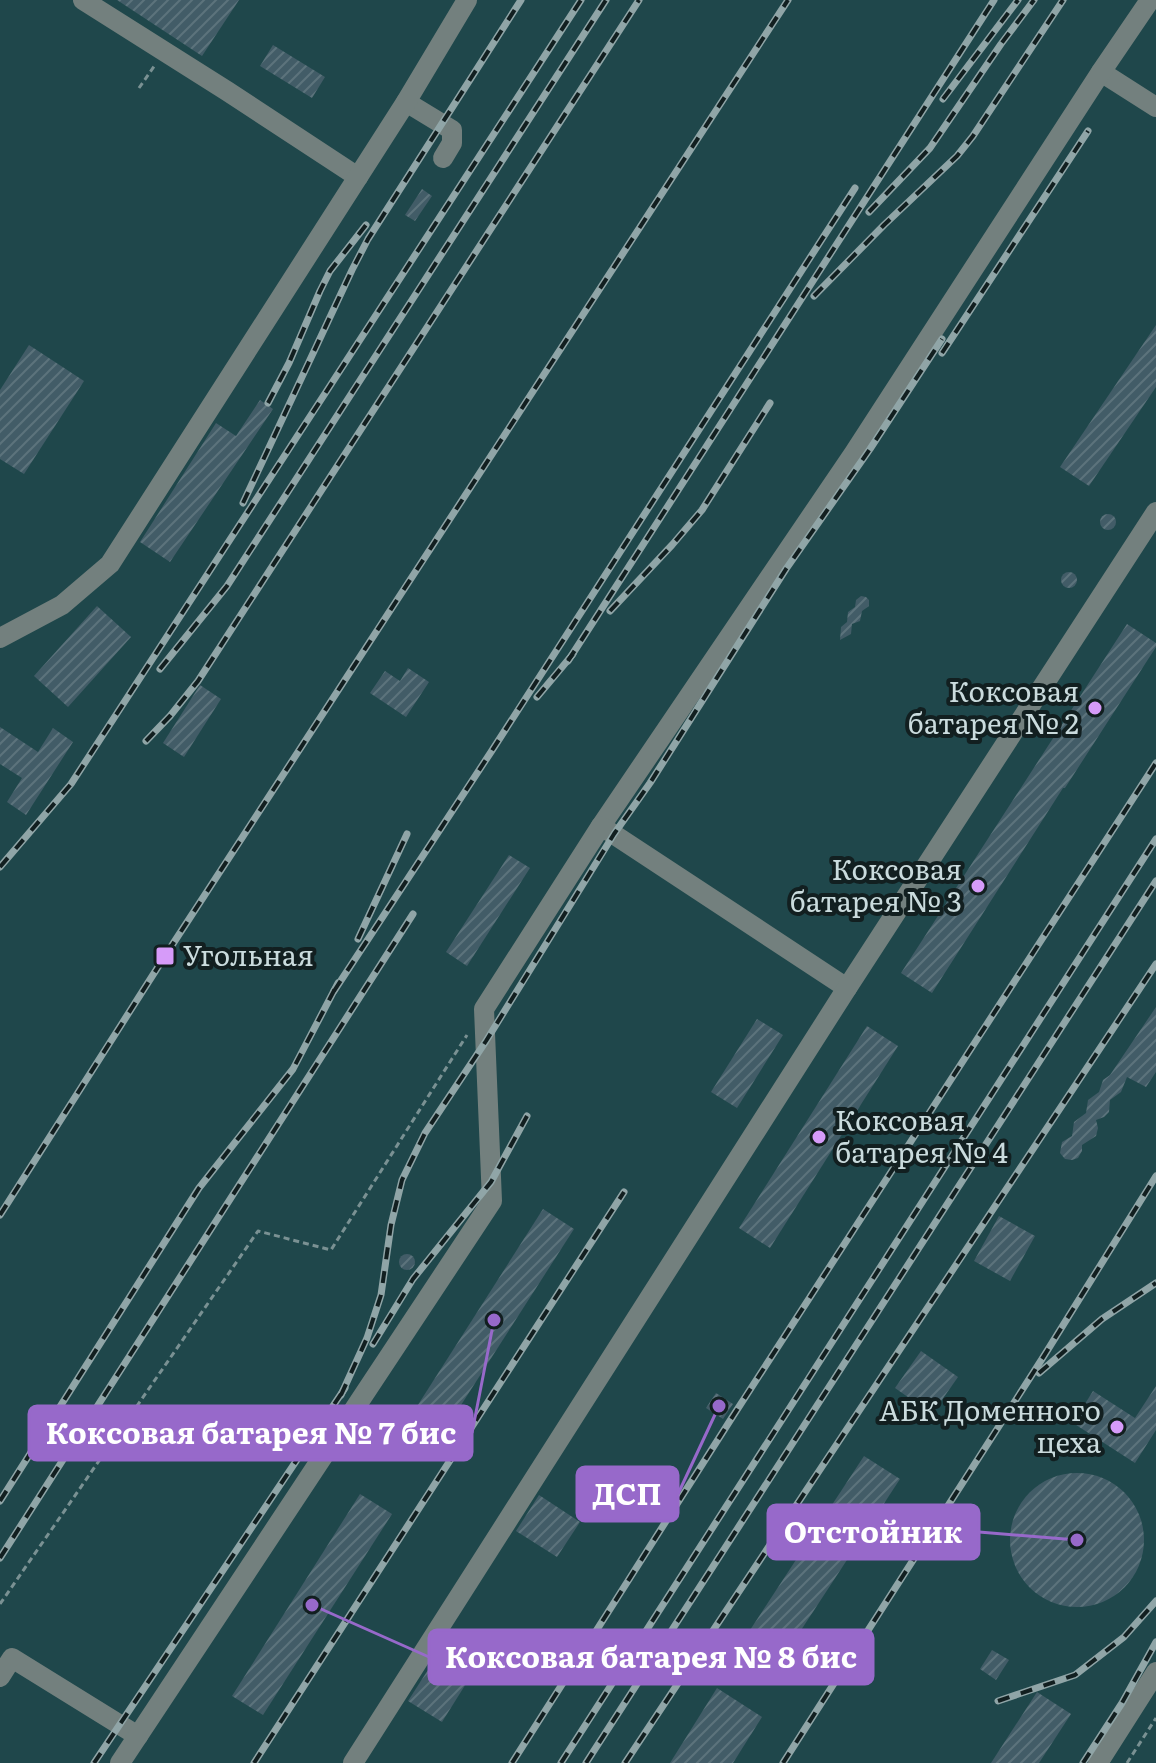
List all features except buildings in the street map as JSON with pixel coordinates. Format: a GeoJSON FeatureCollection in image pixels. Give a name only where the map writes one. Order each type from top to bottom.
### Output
{"type":"FeatureCollection","features":[{"type":"Feature","properties":{"kind":"lane"},"geometry":{"type":"LineString","coordinates":[[83,0],[358,177]]}},
{"type":"Feature","properties":{"kind":"lane"},"geometry":{"type":"LineString","coordinates":[[0,638],[62,605],[110,564],[406,102],[467,0]]}},
{"type":"Feature","properties":{"kind":"lane"},"geometry":{"type":"LineString","coordinates":[[120,1763],[492,1201],[484,1009],[601,826],[854,453],[1150,0]]}},
{"type":"Feature","properties":{"kind":"lane"},"geometry":{"type":"LineString","coordinates":[[1101,72],[1156,107]]}},
{"type":"Feature","properties":{"kind":"lane"},"geometry":{"type":"LineString","coordinates":[[406,102],[452,130],[452,143],[443,158]]}},
{"type":"Feature","properties":{"kind":"lane"},"geometry":{"type":"LineString","coordinates":[[353,1763],[847,988],[1156,512]]}},
{"type":"Feature","properties":{"kind":"lane"},"geometry":{"type":"LineString","coordinates":[[601,826],[847,988]]}},
{"type":"Feature","properties":{"kind":"lane"},"geometry":{"type":"LineString","coordinates":[[0,1677],[12,1658],[138,1736]]}},
{"type":"Feature","properties":{"kind":"lane"},"geometry":{"type":"LineString","coordinates":[[1098,1763],[1156,1672]]}},
{"type":"Feature","properties":{"kind":"path"},"geometry":{"type":"LineString","coordinates":[[139,88],[163,52]]}},
{"type":"Feature","properties":{"kind":"path"},"geometry":{"type":"LineString","coordinates":[[0,1604],[258,1231],[331,1250],[467,1035]]}},
{"type":"Feature","properties":{"kind":"path"},"geometry":{"type":"LineString","coordinates":[[1127,1763],[1156,1718]]}},
{"type":"Feature","properties":{"kind":"shaded area"},"geometry":{"type":"Polygon","coordinates":[[[0,0],[1156,0],[1156,1763],[0,1763],[0,0]]]}},
{"type":"Feature","properties":{"kind":"railway"},"geometry":{"type":"LineString","coordinates":[[243,503],[368,239],[521,0]]}},
{"type":"Feature","properties":{"kind":"railway"},"geometry":{"type":"LineString","coordinates":[[0,867],[71,784],[581,0]]}},
{"type":"Feature","properties":{"kind":"railway"},"geometry":{"type":"LineString","coordinates":[[160,669],[227,586],[606,0]]}},
{"type":"Feature","properties":{"kind":"railway"},"geometry":{"type":"LineString","coordinates":[[146,741],[198,681],[639,0]]}},
{"type":"Feature","properties":{"kind":"railway"},"geometry":{"type":"LineString","coordinates":[[0,1215],[165,956],[788,0]]}},
{"type":"Feature","properties":{"kind":"railway"},"geometry":{"type":"LineString","coordinates":[[568,661],[994,0]]}},
{"type":"Feature","properties":{"kind":"railway"},"geometry":{"type":"LineString","coordinates":[[943,99],[1018,0]]}},
{"type":"Feature","properties":{"kind":"railway"},"geometry":{"type":"LineString","coordinates":[[869,212],[930,148],[1034,0]]}},
{"type":"Feature","properties":{"kind":"railway"},"geometry":{"type":"LineString","coordinates":[[814,296],[957,156],[1063,0]]}},
{"type":"Feature","properties":{"kind":"railway"},"geometry":{"type":"LineString","coordinates":[[942,353],[1088,131]]}},
{"type":"Feature","properties":{"kind":"railway"},"geometry":{"type":"LineString","coordinates":[[334,991],[855,188]]}},
{"type":"Feature","properties":{"kind":"railway"},"geometry":{"type":"LineString","coordinates":[[268,403],[330,271],[366,225]]}},
{"type":"Feature","properties":{"kind":"railway"},"geometry":{"type":"LineString","coordinates":[[341,1395],[367,1338],[381,1295],[391,1225],[402,1180],[425,1133],[786,569],[942,339]]}},
{"type":"Feature","properties":{"kind":"railway"},"geometry":{"type":"LineString","coordinates":[[610,611],[702,510],[770,403]]}},
{"type":"Feature","properties":{"kind":"railway"},"geometry":{"type":"LineString","coordinates":[[537,697],[573,654]]}},
{"type":"Feature","properties":{"kind":"railway"},"geometry":{"type":"LineString","coordinates":[[512,1763],[1156,763]]}},
{"type":"Feature","properties":{"kind":"railway"},"geometry":{"type":"LineString","coordinates":[[358,939],[407,834]]}},
{"type":"Feature","properties":{"kind":"railway"},"geometry":{"type":"LineString","coordinates":[[561,1763],[1156,839]]}},
{"type":"Feature","properties":{"kind":"railway"},"geometry":{"type":"LineString","coordinates":[[586,1763],[1156,881]]}},
{"type":"Feature","properties":{"kind":"railway"},"geometry":{"type":"LineString","coordinates":[[0,1558],[413,914]]}},
{"type":"Feature","properties":{"kind":"railway"},"geometry":{"type":"LineString","coordinates":[[625,1763],[1156,964]]}},
{"type":"Feature","properties":{"kind":"railway"},"geometry":{"type":"LineString","coordinates":[[0,1501],[199,1188],[293,1069],[338,983]]}},
{"type":"Feature","properties":{"kind":"railway"},"geometry":{"type":"LineString","coordinates":[[373,1344],[413,1279],[491,1182],[527,1116]]}},
{"type":"Feature","properties":{"kind":"railway"},"geometry":{"type":"LineString","coordinates":[[783,1763],[1156,1176]]}},
{"type":"Feature","properties":{"kind":"railway"},"geometry":{"type":"LineString","coordinates":[[254,1763],[624,1192]]}},
{"type":"Feature","properties":{"kind":"railway"},"geometry":{"type":"LineString","coordinates":[[1039,1373],[1102,1319],[1156,1283]]}},
{"type":"Feature","properties":{"kind":"railway"},"geometry":{"type":"LineString","coordinates":[[94,1763],[345,1388]]}},
{"type":"Feature","properties":{"kind":"railway"},"geometry":{"type":"LineString","coordinates":[[998,1701],[1075,1675],[1124,1637],[1156,1601]]}},
{"type":"Feature","properties":{"kind":"railway"},"geometry":{"type":"LineString","coordinates":[[1083,1763],[1156,1642]]}},
{"type":"Feature","properties":{"kind":"place","name":"Коксовая батарея № 2"},"geometry":{"type":"Point","coordinates":[1095,708]}},
{"type":"Feature","properties":{"kind":"place","name":"Коксовая батарея № 3"},"geometry":{"type":"Point","coordinates":[978,886]}},
{"type":"Feature","properties":{"kind":"place","name":"Угольная"},"geometry":{"type":"Point","coordinates":[165,956]}},
{"type":"Feature","properties":{"kind":"place","name":"Коксовая батарея № 4"},"geometry":{"type":"Point","coordinates":[819,1137]}},
{"type":"Feature","properties":{"kind":"place","name":"Коксовая батарея № 7 бис"},"geometry":{"type":"Point","coordinates":[494,1320]}},
{"type":"Feature","properties":{"kind":"place","name":"ДСП"},"geometry":{"type":"Point","coordinates":[719,1406]}},
{"type":"Feature","properties":{"kind":"place","name":"АБК Доменного цеха"},"geometry":{"type":"Point","coordinates":[1117,1427]}},
{"type":"Feature","properties":{"kind":"place","name":"Отстойник"},"geometry":{"type":"Point","coordinates":[1077,1540]}},
{"type":"Feature","properties":{"kind":"place","name":"Коксовая батарея № 8 бис"},"geometry":{"type":"Point","coordinates":[312,1605]}}]}
